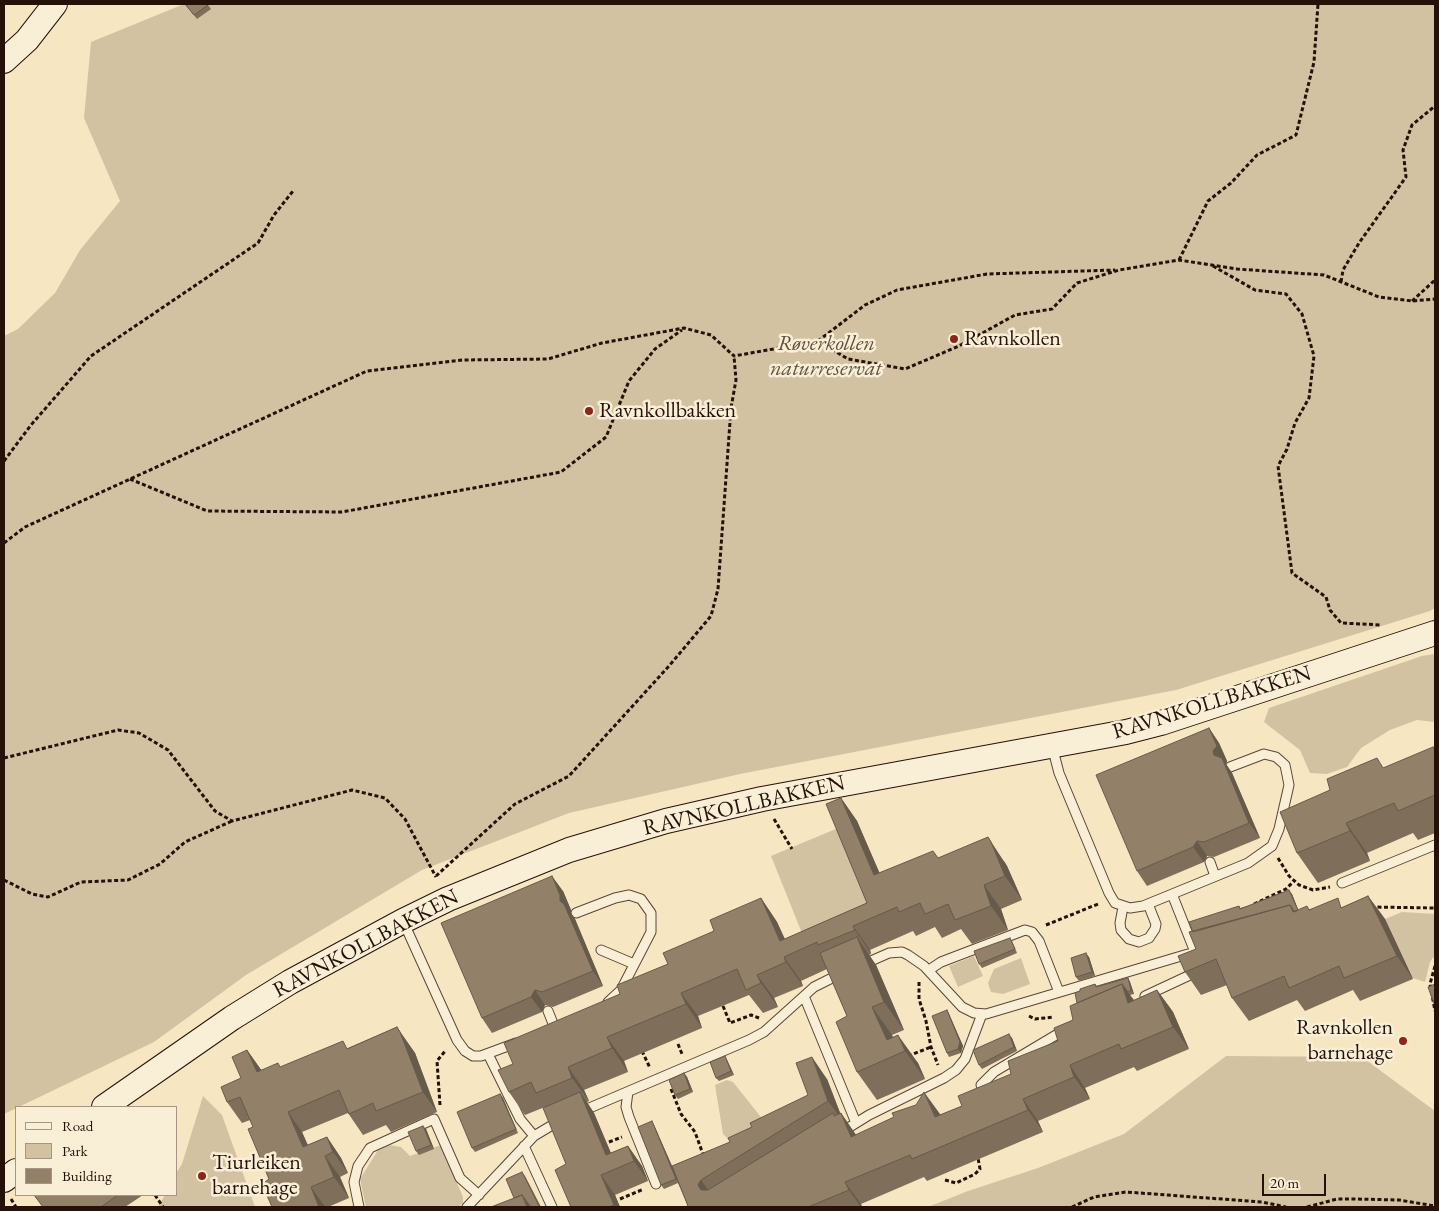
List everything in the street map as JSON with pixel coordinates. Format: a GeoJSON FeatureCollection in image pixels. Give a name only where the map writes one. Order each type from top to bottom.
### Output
{"type":"FeatureCollection","features":[{"type":"Feature","properties":{"kind":"street"},"geometry":{"type":"LineString","coordinates":[[4,61],[27,40],[55,4]]}},
{"type":"Feature","properties":{"kind":"street","name":"RAVNKOLLBAKKEN"},"geometry":{"type":"LineString","coordinates":[[105,1106],[239,1013],[290,982],[448,899],[569,850],[666,821],[762,799],[1052,746],[1161,723],[1435,633]]}},
{"type":"Feature","properties":{"kind":"street"},"geometry":{"type":"LineString","coordinates":[[4,1180],[15,1172]]}},
{"type":"Feature","properties":{"kind":"lane"},"geometry":{"type":"LineString","coordinates":[[1052,746],[1062,781],[1108,893],[1115,903],[1123,907],[1136,907],[1148,904],[1258,858],[1272,846],[1279,829],[1289,785],[1285,765],[1276,757],[1264,754],[1230,767]]}},
{"type":"Feature","properties":{"kind":"lane"},"geometry":{"type":"LineString","coordinates":[[1342,883],[1435,845]]}},
{"type":"Feature","properties":{"kind":"lane"},"geometry":{"type":"LineString","coordinates":[[1210,862],[1215,876]]}},
{"type":"Feature","properties":{"kind":"lane"},"geometry":{"type":"LineString","coordinates":[[1136,1000],[1196,972],[1199,964],[1199,951],[1172,894]]}},
{"type":"Feature","properties":{"kind":"lane"},"geometry":{"type":"LineString","coordinates":[[576,914],[623,896],[636,896],[645,902],[651,912],[653,925],[617,996],[601,1006]]}},
{"type":"Feature","properties":{"kind":"lane"},"geometry":{"type":"LineString","coordinates":[[1123,907],[1120,923],[1122,930],[1129,939],[1139,942],[1149,938],[1155,929],[1156,924],[1148,904]]}},
{"type":"Feature","properties":{"kind":"lane"},"geometry":{"type":"LineString","coordinates":[[403,921],[457,1040],[470,1055],[481,1056],[488,1054],[528,1037]]}},
{"type":"Feature","properties":{"kind":"lane"},"geometry":{"type":"LineString","coordinates":[[929,970],[941,962],[1025,930],[1032,932],[1039,941],[1059,992]]}},
{"type":"Feature","properties":{"kind":"lane"},"geometry":{"type":"LineString","coordinates":[[601,950],[634,964]]}},
{"type":"Feature","properties":{"kind":"lane"},"geometry":{"type":"LineString","coordinates":[[467,1207],[534,1136],[554,1123],[740,1044],[768,1028],[823,981],[889,953],[902,952],[908,955],[929,970],[962,1007],[982,1014],[996,1012],[1199,951]]}},
{"type":"Feature","properties":{"kind":"lane"},"geometry":{"type":"LineString","coordinates":[[804,996],[856,1123]]}},
{"type":"Feature","properties":{"kind":"lane"},"geometry":{"type":"LineString","coordinates":[[548,1011],[554,1026]]}},
{"type":"Feature","properties":{"kind":"lane"},"geometry":{"type":"LineString","coordinates":[[834,1136],[956,1070],[964,1059],[979,1028],[982,1014]]}},
{"type":"Feature","properties":{"kind":"lane"},"geometry":{"type":"LineString","coordinates":[[981,1085],[994,1072],[1038,1044],[1074,1026]]}},
{"type":"Feature","properties":{"kind":"lane"},"geometry":{"type":"LineString","coordinates":[[488,1054],[520,1119],[534,1136]]}},
{"type":"Feature","properties":{"kind":"lane"},"geometry":{"type":"LineString","coordinates":[[628,1092],[626,1107],[629,1117],[656,1184]]}},
{"type":"Feature","properties":{"kind":"lane"},"geometry":{"type":"LineString","coordinates":[[359,1207],[354,1182],[358,1166],[370,1148],[434,1119],[460,1178],[479,1194]]}},
{"type":"Feature","properties":{"kind":"lane"},"geometry":{"type":"LineString","coordinates":[[524,1146],[552,1207]]}},
{"type":"Feature","properties":{"kind":"path"},"geometry":{"type":"LineString","coordinates":[[1179,260],[1208,201],[1231,183],[1257,155],[1296,134],[1314,62],[1318,4]]}},
{"type":"Feature","properties":{"kind":"path"},"geometry":{"type":"LineString","coordinates":[[1341,282],[1343,270],[1359,243],[1406,177],[1403,150],[1412,125],[1435,106]]}},
{"type":"Feature","properties":{"kind":"path"},"geometry":{"type":"LineString","coordinates":[[4,461],[31,424],[91,356],[258,243],[274,215],[293,191]]}},
{"type":"Feature","properties":{"kind":"path"},"geometry":{"type":"LineString","coordinates":[[734,356],[818,341],[865,305],[897,290],[987,274],[1119,270],[1179,260],[1210,265],[1324,275],[1379,297],[1412,301],[1435,299]]}},
{"type":"Feature","properties":{"kind":"path"},"geometry":{"type":"LineString","coordinates":[[1210,265],[1255,290],[1286,294],[1302,314],[1314,356],[1309,398],[1295,422],[1287,449],[1278,466],[1292,573],[1326,596],[1330,610],[1340,623],[1388,626]]}},
{"type":"Feature","properties":{"kind":"path"},"geometry":{"type":"LineString","coordinates":[[818,341],[848,359],[905,369],[959,346],[1014,315],[1052,309],[1077,284],[1119,270]]}},
{"type":"Feature","properties":{"kind":"path"},"geometry":{"type":"LineString","coordinates":[[1412,301],[1435,280]]}},
{"type":"Feature","properties":{"kind":"path"},"geometry":{"type":"LineString","coordinates":[[130,480],[207,511],[342,512],[562,472],[606,437],[629,381],[655,349],[684,328]]}},
{"type":"Feature","properties":{"kind":"path"},"geometry":{"type":"LineString","coordinates":[[4,543],[25,527],[367,371],[464,360],[548,359],[602,344],[684,328],[711,336],[734,356],[736,380],[731,408],[718,589],[711,616],[669,666],[569,776],[515,804],[436,876]]}},
{"type":"Feature","properties":{"kind":"path"},"geometry":{"type":"LineString","coordinates":[[4,758],[118,730],[139,733],[168,750],[215,811],[232,821]]}},
{"type":"Feature","properties":{"kind":"path"},"geometry":{"type":"LineString","coordinates":[[4,880],[32,894],[48,897],[81,882],[128,880],[160,864],[185,842],[232,821],[352,790],[385,798],[405,819],[448,899]]}},
{"type":"Feature","properties":{"kind":"path"},"geometry":{"type":"LineString","coordinates":[[762,799],[792,849]]}},
{"type":"Feature","properties":{"kind":"path"},"geometry":{"type":"LineString","coordinates":[[1272,846],[1282,865],[1294,881],[1312,890],[1342,883]]}},
{"type":"Feature","properties":{"kind":"path"},"geometry":{"type":"LineString","coordinates":[[1252,908],[1256,903],[1286,889],[1294,881]]}},
{"type":"Feature","properties":{"kind":"path"},"geometry":{"type":"LineString","coordinates":[[1038,928],[1103,902]]}},
{"type":"Feature","properties":{"kind":"path"},"geometry":{"type":"LineString","coordinates":[[1368,907],[1435,908]]}},
{"type":"Feature","properties":{"kind":"path"},"geometry":{"type":"LineString","coordinates":[[1435,966],[1430,984],[1435,1011]]}},
{"type":"Feature","properties":{"kind":"path"},"geometry":{"type":"LineString","coordinates":[[929,970],[917,984],[917,991],[931,1047],[944,1078]]}},
{"type":"Feature","properties":{"kind":"path"},"geometry":{"type":"LineString","coordinates":[[723,1006],[733,1028]]}},
{"type":"Feature","properties":{"kind":"path"},"geometry":{"type":"LineString","coordinates":[[730,1023],[751,1015],[759,1018],[768,1028]]}},
{"type":"Feature","properties":{"kind":"path"},"geometry":{"type":"LineString","coordinates":[[434,1119],[440,1106],[437,1060],[457,1040]]}},
{"type":"Feature","properties":{"kind":"path"},"geometry":{"type":"LineString","coordinates":[[639,1044],[655,1080]]}},
{"type":"Feature","properties":{"kind":"path"},"geometry":{"type":"LineString","coordinates":[[902,1059],[931,1047]]}},
{"type":"Feature","properties":{"kind":"path"},"geometry":{"type":"LineString","coordinates":[[665,1076],[681,1114],[695,1132],[705,1163]]}},
{"type":"Feature","properties":{"kind":"path"},"geometry":{"type":"LineString","coordinates":[[945,1180],[956,1182],[978,1172],[980,1166],[975,1152]]}},
{"type":"Feature","properties":{"kind":"path"},"geometry":{"type":"LineString","coordinates":[[620,1199],[656,1184]]}},
{"type":"Feature","properties":{"kind":"path"},"geometry":{"type":"LineString","coordinates":[[1072,1207],[1094,1197],[1126,1192],[1262,1202],[1286,1207]]}},
{"type":"Feature","properties":{"kind":"path"},"geometry":{"type":"LineString","coordinates":[[155,1196],[163,1207]]}},
{"type":"Feature","properties":{"kind":"path"},"geometry":{"type":"LineString","coordinates":[[1307,1207],[1337,1199],[1399,1200],[1435,1206]]}},
{"type":"Feature","properties":{"kind":"green space","name":"Røverkollen naturreservat"},"geometry":{"type":"Polygon","coordinates":[[[184,4],[1435,4],[1435,608],[1176,690],[740,774],[569,813],[422,870],[246,975],[154,1042],[21,1106],[15,1106],[15,1109],[4,1114],[4,336],[18,329],[55,293],[80,250],[120,201],[84,118],[91,42],[184,4]]]}},
{"type":"Feature","properties":{"kind":"green space"},"geometry":{"type":"Polygon","coordinates":[[[1435,654],[1435,722],[1417,720],[1390,730],[1361,748],[1347,767],[1327,774],[1310,773],[1300,750],[1264,722],[1269,708],[1422,656],[1435,654]]]}},
{"type":"Feature","properties":{"kind":"green space"},"geometry":{"type":"Polygon","coordinates":[[[843,826],[876,906],[812,958],[771,856],[843,826]]]}},
{"type":"Feature","properties":{"kind":"green space"},"geometry":{"type":"Polygon","coordinates":[[[1402,912],[1435,914],[1435,955],[1430,962],[1425,982],[1410,977],[1385,919],[1402,912]]]}},
{"type":"Feature","properties":{"kind":"green space"},"geometry":{"type":"Polygon","coordinates":[[[974,956],[983,976],[958,987],[949,966],[974,956]]]}},
{"type":"Feature","properties":{"kind":"green space"},"geometry":{"type":"Polygon","coordinates":[[[1021,958],[1030,984],[1003,994],[991,992],[988,983],[994,969],[1021,958]]]}},
{"type":"Feature","properties":{"kind":"green space"},"geometry":{"type":"Polygon","coordinates":[[[1226,1056],[1362,1057],[1435,1111],[1435,1207],[928,1207],[968,1191],[1038,1168],[1124,1134],[1226,1056]]]}},
{"type":"Feature","properties":{"kind":"green space"},"geometry":{"type":"Polygon","coordinates":[[[727,1080],[733,1082],[776,1136],[741,1151],[723,1134],[715,1085],[727,1080]]]}},
{"type":"Feature","properties":{"kind":"green space"},"geometry":{"type":"Polygon","coordinates":[[[203,1096],[222,1115],[255,1207],[158,1207],[164,1196],[178,1196],[178,1170],[182,1164],[203,1096]]]}},
{"type":"Feature","properties":{"kind":"green space"},"geometry":{"type":"Polygon","coordinates":[[[389,1145],[401,1147],[410,1156],[441,1145],[463,1197],[463,1203],[459,1207],[366,1207],[360,1179],[378,1150],[389,1145]]]}},
{"type":"Feature","properties":{"kind":"building"},"geometry":{"type":"Polygon","coordinates":[[[185,4],[207,4],[208,5],[194,15],[185,4]]]}},
{"type":"Feature","properties":{"kind":"building"},"geometry":{"type":"Polygon","coordinates":[[[1209,728],[1217,746],[1213,751],[1214,755],[1222,758],[1249,823],[1204,842],[1197,841],[1193,847],[1137,871],[1096,775],[1209,728]]]}},
{"type":"Feature","properties":{"kind":"building"},"geometry":{"type":"Polygon","coordinates":[[[1433,747],[1435,751],[1435,795],[1398,811],[1394,803],[1346,823],[1350,831],[1297,853],[1280,812],[1330,790],[1327,779],[1377,758],[1383,768],[1433,747]]]}},
{"type":"Feature","properties":{"kind":"building"},"geometry":{"type":"Polygon","coordinates":[[[841,798],[874,875],[933,851],[938,858],[988,837],[1005,876],[984,885],[991,906],[955,920],[948,904],[925,914],[920,903],[899,912],[897,907],[853,926],[855,930],[818,945],[817,942],[784,957],[786,962],[757,975],[761,983],[746,990],[737,969],[681,993],[686,1004],[607,1037],[612,1048],[568,1067],[572,1078],[536,1093],[531,1082],[509,1092],[498,1070],[513,1064],[504,1043],[620,994],[617,985],[668,964],[663,953],[714,931],[710,920],[761,898],[780,941],[867,903],[826,804],[841,798]]]}},
{"type":"Feature","properties":{"kind":"building"},"geometry":{"type":"Polygon","coordinates":[[[552,876],[560,895],[560,901],[564,904],[593,971],[542,992],[535,990],[531,997],[482,1018],[441,923],[552,876]]]}},
{"type":"Feature","properties":{"kind":"building"},"geometry":{"type":"Polygon","coordinates":[[[1289,890],[1298,910],[1295,912],[1290,905],[1193,932],[1189,922],[1239,906],[1240,909],[1289,890]]]}},
{"type":"Feature","properties":{"kind":"building"},"geometry":{"type":"Polygon","coordinates":[[[1368,896],[1397,956],[1344,978],[1339,966],[1289,988],[1284,976],[1232,998],[1216,959],[1185,972],[1178,956],[1196,949],[1189,932],[1290,905],[1293,912],[1307,906],[1309,910],[1338,898],[1341,908],[1368,896]]]}},
{"type":"Feature","properties":{"kind":"building"},"geometry":{"type":"Polygon","coordinates":[[[857,937],[884,1002],[872,1007],[887,1040],[898,1035],[905,1051],[857,1072],[836,1022],[847,1016],[820,953],[857,937]]]}},
{"type":"Feature","properties":{"kind":"building"},"geometry":{"type":"Polygon","coordinates":[[[1010,938],[1015,949],[979,964],[974,951],[1010,938]]]}},
{"type":"Feature","properties":{"kind":"building"},"geometry":{"type":"Polygon","coordinates":[[[1086,953],[1092,972],[1076,977],[1071,958],[1086,953]]]}},
{"type":"Feature","properties":{"kind":"building"},"geometry":{"type":"Polygon","coordinates":[[[1128,978],[1131,990],[1128,992],[1122,984],[1077,1003],[1075,993],[1080,991],[1080,989],[1095,984],[1096,987],[1128,978]]]}},
{"type":"Feature","properties":{"kind":"building"},"geometry":{"type":"Polygon","coordinates":[[[1122,984],[1128,1003],[1157,990],[1173,1027],[1121,1049],[1119,1044],[1070,1065],[1074,1077],[1023,1099],[1028,1110],[912,1159],[910,1155],[845,1182],[849,1190],[808,1207],[684,1207],[688,1206],[672,1166],[730,1142],[728,1138],[752,1127],[750,1123],[808,1095],[796,1063],[812,1057],[828,1101],[701,1180],[698,1185],[701,1190],[708,1190],[833,1113],[834,1116],[841,1113],[851,1137],[894,1117],[892,1113],[916,1105],[924,1092],[935,1117],[962,1106],[958,1096],[1011,1074],[1008,1061],[1058,1041],[1054,1028],[1073,1020],[1070,1006],[1122,984]]]}},
{"type":"Feature","properties":{"kind":"building"},"geometry":{"type":"Polygon","coordinates":[[[1435,984],[1435,1006],[1428,987],[1435,984]]]}},
{"type":"Feature","properties":{"kind":"building"},"geometry":{"type":"Polygon","coordinates":[[[947,1010],[960,1042],[958,1049],[947,1053],[932,1016],[947,1010]]]}},
{"type":"Feature","properties":{"kind":"building"},"geometry":{"type":"Polygon","coordinates":[[[397,1027],[423,1092],[376,1111],[373,1103],[349,1114],[339,1090],[288,1112],[303,1147],[327,1137],[333,1152],[325,1156],[334,1177],[311,1187],[319,1207],[272,1207],[262,1184],[269,1179],[248,1129],[253,1127],[240,1097],[227,1102],[221,1087],[241,1078],[232,1057],[247,1050],[257,1072],[278,1063],[280,1067],[343,1041],[347,1049],[397,1027]]]}},
{"type":"Feature","properties":{"kind":"building"},"geometry":{"type":"Polygon","coordinates":[[[1009,1034],[1014,1047],[979,1065],[973,1050],[1009,1034]]]}},
{"type":"Feature","properties":{"kind":"building"},"geometry":{"type":"Polygon","coordinates":[[[725,1056],[731,1071],[716,1078],[710,1062],[725,1056]]]}},
{"type":"Feature","properties":{"kind":"building"},"geometry":{"type":"Polygon","coordinates":[[[684,1073],[690,1089],[675,1095],[669,1080],[684,1073]]]}},
{"type":"Feature","properties":{"kind":"building"},"geometry":{"type":"Polygon","coordinates":[[[580,1092],[606,1155],[628,1146],[634,1161],[601,1175],[614,1205],[609,1207],[571,1207],[555,1170],[566,1164],[543,1108],[580,1092]]]}},
{"type":"Feature","properties":{"kind":"building"},"geometry":{"type":"Polygon","coordinates":[[[500,1094],[516,1129],[472,1148],[457,1112],[500,1094]]]}},
{"type":"Feature","properties":{"kind":"building"},"geometry":{"type":"Polygon","coordinates":[[[652,1121],[676,1179],[661,1185],[638,1127],[652,1121]]]}},
{"type":"Feature","properties":{"kind":"building"},"geometry":{"type":"Polygon","coordinates":[[[423,1126],[431,1145],[416,1151],[408,1132],[423,1126]]]}},
{"type":"Feature","properties":{"kind":"building"},"geometry":{"type":"Polygon","coordinates":[[[522,1172],[539,1206],[531,1207],[522,1195],[514,1198],[506,1179],[522,1172]]]}},
{"type":"Feature","properties":{"kind":"building"},"geometry":{"type":"Polygon","coordinates":[[[522,1195],[527,1207],[491,1207],[522,1195]]]}},
{"type":"Feature","properties":{"kind":"building"},"geometry":{"type":"Polygon","coordinates":[[[35,1196],[117,1196],[101,1207],[43,1207],[35,1196]]]}},
{"type":"Feature","properties":{"kind":"place","name":"Ravnkollen"},"geometry":{"type":"Point","coordinates":[954,339]}},
{"type":"Feature","properties":{"kind":"place","name":"Ravnkollbakken"},"geometry":{"type":"Point","coordinates":[589,411]}},
{"type":"Feature","properties":{"kind":"place","name":"Ravnkollen barnehage"},"geometry":{"type":"Point","coordinates":[1403,1041]}},
{"type":"Feature","properties":{"kind":"place","name":"Tiurleiken barnehage"},"geometry":{"type":"Point","coordinates":[202,1176]}}]}
